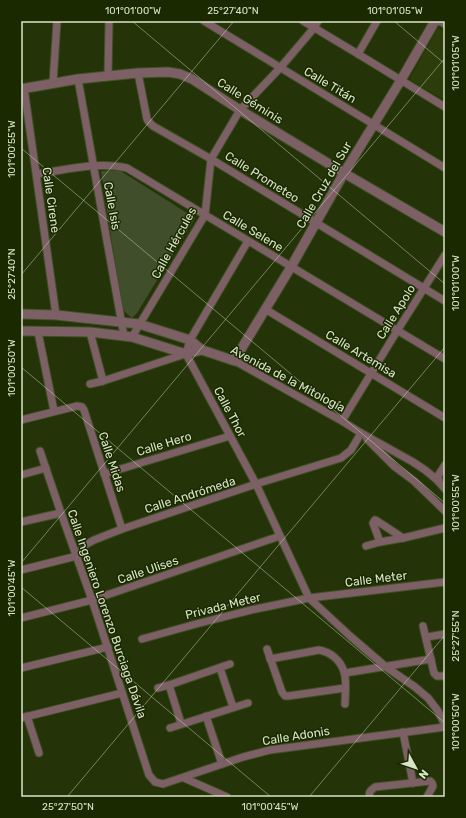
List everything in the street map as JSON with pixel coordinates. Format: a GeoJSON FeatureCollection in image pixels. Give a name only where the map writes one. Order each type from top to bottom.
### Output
{"type":"FeatureCollection","features":[{"type":"Feature","properties":{"kind":"street"},"geometry":{"type":"LineString","coordinates":[[53,83],[57,21]]}},
{"type":"Feature","properties":{"kind":"street"},"geometry":{"type":"LineString","coordinates":[[108,21],[108,76]]}},
{"type":"Feature","properties":{"kind":"street","name":"Calle Titán"},"geometry":{"type":"LineString","coordinates":[[204,21],[445,168]]}},
{"type":"Feature","properties":{"kind":"street"},"geometry":{"type":"LineString","coordinates":[[303,21],[445,107]]}},
{"type":"Feature","properties":{"kind":"street","name":"Calle Hércules"},"geometry":{"type":"LineString","coordinates":[[128,337],[139,324],[205,215],[211,159],[240,110],[280,68],[314,28],[318,21]]}},
{"type":"Feature","properties":{"kind":"street"},"geometry":{"type":"LineString","coordinates":[[358,54],[377,21]]}},
{"type":"Feature","properties":{"kind":"street","name":"Calle Cruz del Sur"},"geometry":{"type":"LineString","coordinates":[[235,361],[291,267],[344,173],[435,21]]}},
{"type":"Feature","properties":{"kind":"street"},"geometry":{"type":"LineString","coordinates":[[439,21],[445,24]]}},
{"type":"Feature","properties":{"kind":"street","name":"Calle Géminis"},"geometry":{"type":"LineString","coordinates":[[22,88],[78,79],[138,73],[168,72],[180,74],[192,79],[344,173],[445,232]]}},
{"type":"Feature","properties":{"kind":"street","name":"Calle Prometeo"},"geometry":{"type":"LineString","coordinates":[[138,73],[149,123],[445,301]]}},
{"type":"Feature","properties":{"kind":"street","name":"Calle Isis"},"geometry":{"type":"LineString","coordinates":[[78,79],[121,322],[128,337]]}},
{"type":"Feature","properties":{"kind":"street","name":"Calle Cirene"},"geometry":{"type":"LineString","coordinates":[[22,88],[37,174],[56,315]]}},
{"type":"Feature","properties":{"kind":"street","name":"Calle Selene"},"geometry":{"type":"LineString","coordinates":[[37,174],[93,165],[115,165],[127,168],[445,359]]}},
{"type":"Feature","properties":{"kind":"street"},"geometry":{"type":"LineString","coordinates":[[186,354],[190,340],[248,241]]}},
{"type":"Feature","properties":{"kind":"street","name":"Calle Apolo"},"geometry":{"type":"LineString","coordinates":[[342,421],[371,372],[445,256]]}},
{"type":"Feature","properties":{"kind":"street","name":"Calle Artemisa"},"geometry":{"type":"LineString","coordinates":[[265,309],[445,418]]}},
{"type":"Feature","properties":{"kind":"street","name":"Avenida de la Mitología"},"geometry":{"type":"LineString","coordinates":[[21,314],[56,315],[139,324],[190,340],[202,350],[235,361],[413,462],[436,479],[445,489]]}},
{"type":"Feature","properties":{"kind":"street"},"geometry":{"type":"LineString","coordinates":[[21,331],[90,332],[128,337],[186,354]]}},
{"type":"Feature","properties":{"kind":"street"},"geometry":{"type":"LineString","coordinates":[[21,420],[54,411],[38,332]]}},
{"type":"Feature","properties":{"kind":"street"},"geometry":{"type":"LineString","coordinates":[[90,332],[103,381]]}},
{"type":"Feature","properties":{"kind":"street"},"geometry":{"type":"LineString","coordinates":[[90,384],[202,350]]}},
{"type":"Feature","properties":{"kind":"street","name":"Calle Thor"},"geometry":{"type":"LineString","coordinates":[[186,354],[256,484],[309,598]]}},
{"type":"Feature","properties":{"kind":"street","name":"Calle Midas"},"geometry":{"type":"LineString","coordinates":[[54,411],[77,406],[82,407],[84,410],[122,529]]}},
{"type":"Feature","properties":{"kind":"street","name":"Avenida de la Mitología"},"geometry":{"type":"LineString","coordinates":[[361,433],[395,467],[414,481],[445,511]]}},
{"type":"Feature","properties":{"kind":"street","name":"Calle Andrómeda"},"geometry":{"type":"LineString","coordinates":[[77,556],[85,545],[122,529],[256,484],[341,458],[351,450],[361,433]]}},
{"type":"Feature","properties":{"kind":"street","name":"Calle Hero"},"geometry":{"type":"LineString","coordinates":[[104,474],[230,436]]}},
{"type":"Feature","properties":{"kind":"street","name":"Calle Ingeniero Lorenzo Burciaga Dávila"},"geometry":{"type":"LineString","coordinates":[[40,451],[108,647],[149,775],[155,782]]}},
{"type":"Feature","properties":{"kind":"street"},"geometry":{"type":"LineString","coordinates":[[445,465],[436,479],[445,483]]}},
{"type":"Feature","properties":{"kind":"street"},"geometry":{"type":"LineString","coordinates":[[21,475],[46,468]]}},
{"type":"Feature","properties":{"kind":"street"},"geometry":{"type":"LineString","coordinates":[[21,522],[61,513]]}},
{"type":"Feature","properties":{"kind":"street"},"geometry":{"type":"LineString","coordinates":[[380,542],[374,522],[375,520],[403,538]]}},
{"type":"Feature","properties":{"kind":"street"},"geometry":{"type":"LineString","coordinates":[[366,546],[445,528]]}},
{"type":"Feature","properties":{"kind":"street","name":"Calle Ulises"},"geometry":{"type":"LineString","coordinates":[[21,618],[92,600],[280,536]]}},
{"type":"Feature","properties":{"kind":"street"},"geometry":{"type":"LineString","coordinates":[[21,570],[77,556]]}},
{"type":"Feature","properties":{"kind":"street","name":"Calle Meter"},"geometry":{"type":"LineString","coordinates":[[309,598],[445,582]]}},
{"type":"Feature","properties":{"kind":"street"},"geometry":{"type":"LineString","coordinates":[[309,598],[386,667],[415,686],[428,698],[438,711],[445,726]]}},
{"type":"Feature","properties":{"kind":"street","name":"Privada Meter"},"geometry":{"type":"LineString","coordinates":[[142,639],[230,615],[309,598]]}},
{"type":"Feature","properties":{"kind":"street"},"geometry":{"type":"LineString","coordinates":[[423,626],[434,673],[437,676],[445,676]]}},
{"type":"Feature","properties":{"kind":"street"},"geometry":{"type":"LineString","coordinates":[[427,638],[445,634]]}},
{"type":"Feature","properties":{"kind":"street"},"geometry":{"type":"LineString","coordinates":[[21,668],[108,647]]}},
{"type":"Feature","properties":{"kind":"street"},"geometry":{"type":"LineString","coordinates":[[267,649],[282,692],[285,696],[345,688]]}},
{"type":"Feature","properties":{"kind":"street"},"geometry":{"type":"LineString","coordinates":[[270,659],[320,650],[325,651],[336,658],[345,673],[346,704]]}},
{"type":"Feature","properties":{"kind":"street"},"geometry":{"type":"LineString","coordinates":[[345,673],[431,659]]}},
{"type":"Feature","properties":{"kind":"street"},"geometry":{"type":"LineString","coordinates":[[158,688],[230,664]]}},
{"type":"Feature","properties":{"kind":"street"},"geometry":{"type":"LineString","coordinates":[[220,668],[233,707]]}},
{"type":"Feature","properties":{"kind":"street"},"geometry":{"type":"LineString","coordinates":[[170,685],[181,723]]}},
{"type":"Feature","properties":{"kind":"street"},"geometry":{"type":"LineString","coordinates":[[38,753],[24,717],[122,693]]}},
{"type":"Feature","properties":{"kind":"street"},"geometry":{"type":"LineString","coordinates":[[170,728],[181,723],[248,703]]}},
{"type":"Feature","properties":{"kind":"street"},"geometry":{"type":"LineString","coordinates":[[206,716],[222,764]]}},
{"type":"Feature","properties":{"kind":"street","name":"Calle Adonis"},"geometry":{"type":"LineString","coordinates":[[155,782],[163,784],[270,750],[445,726]]}},
{"type":"Feature","properties":{"kind":"street"},"geometry":{"type":"LineString","coordinates":[[403,732],[413,783]]}},
{"type":"Feature","properties":{"kind":"street"},"geometry":{"type":"LineString","coordinates":[[184,778],[227,797]]}},
{"type":"Feature","properties":{"kind":"street"},"geometry":{"type":"LineString","coordinates":[[370,797],[369,793],[375,787],[430,781],[434,786],[427,797]]}},
{"type":"Feature","properties":{"kind":"shaded area"},"geometry":{"type":"Polygon","coordinates":[[[438,28],[445,32],[445,100],[409,80],[438,28]]]}},
{"type":"Feature","properties":{"kind":"shaded area"},"geometry":{"type":"Polygon","coordinates":[[[119,170],[195,218],[137,313],[132,318],[122,308],[101,171],[119,170]]]}}]}
